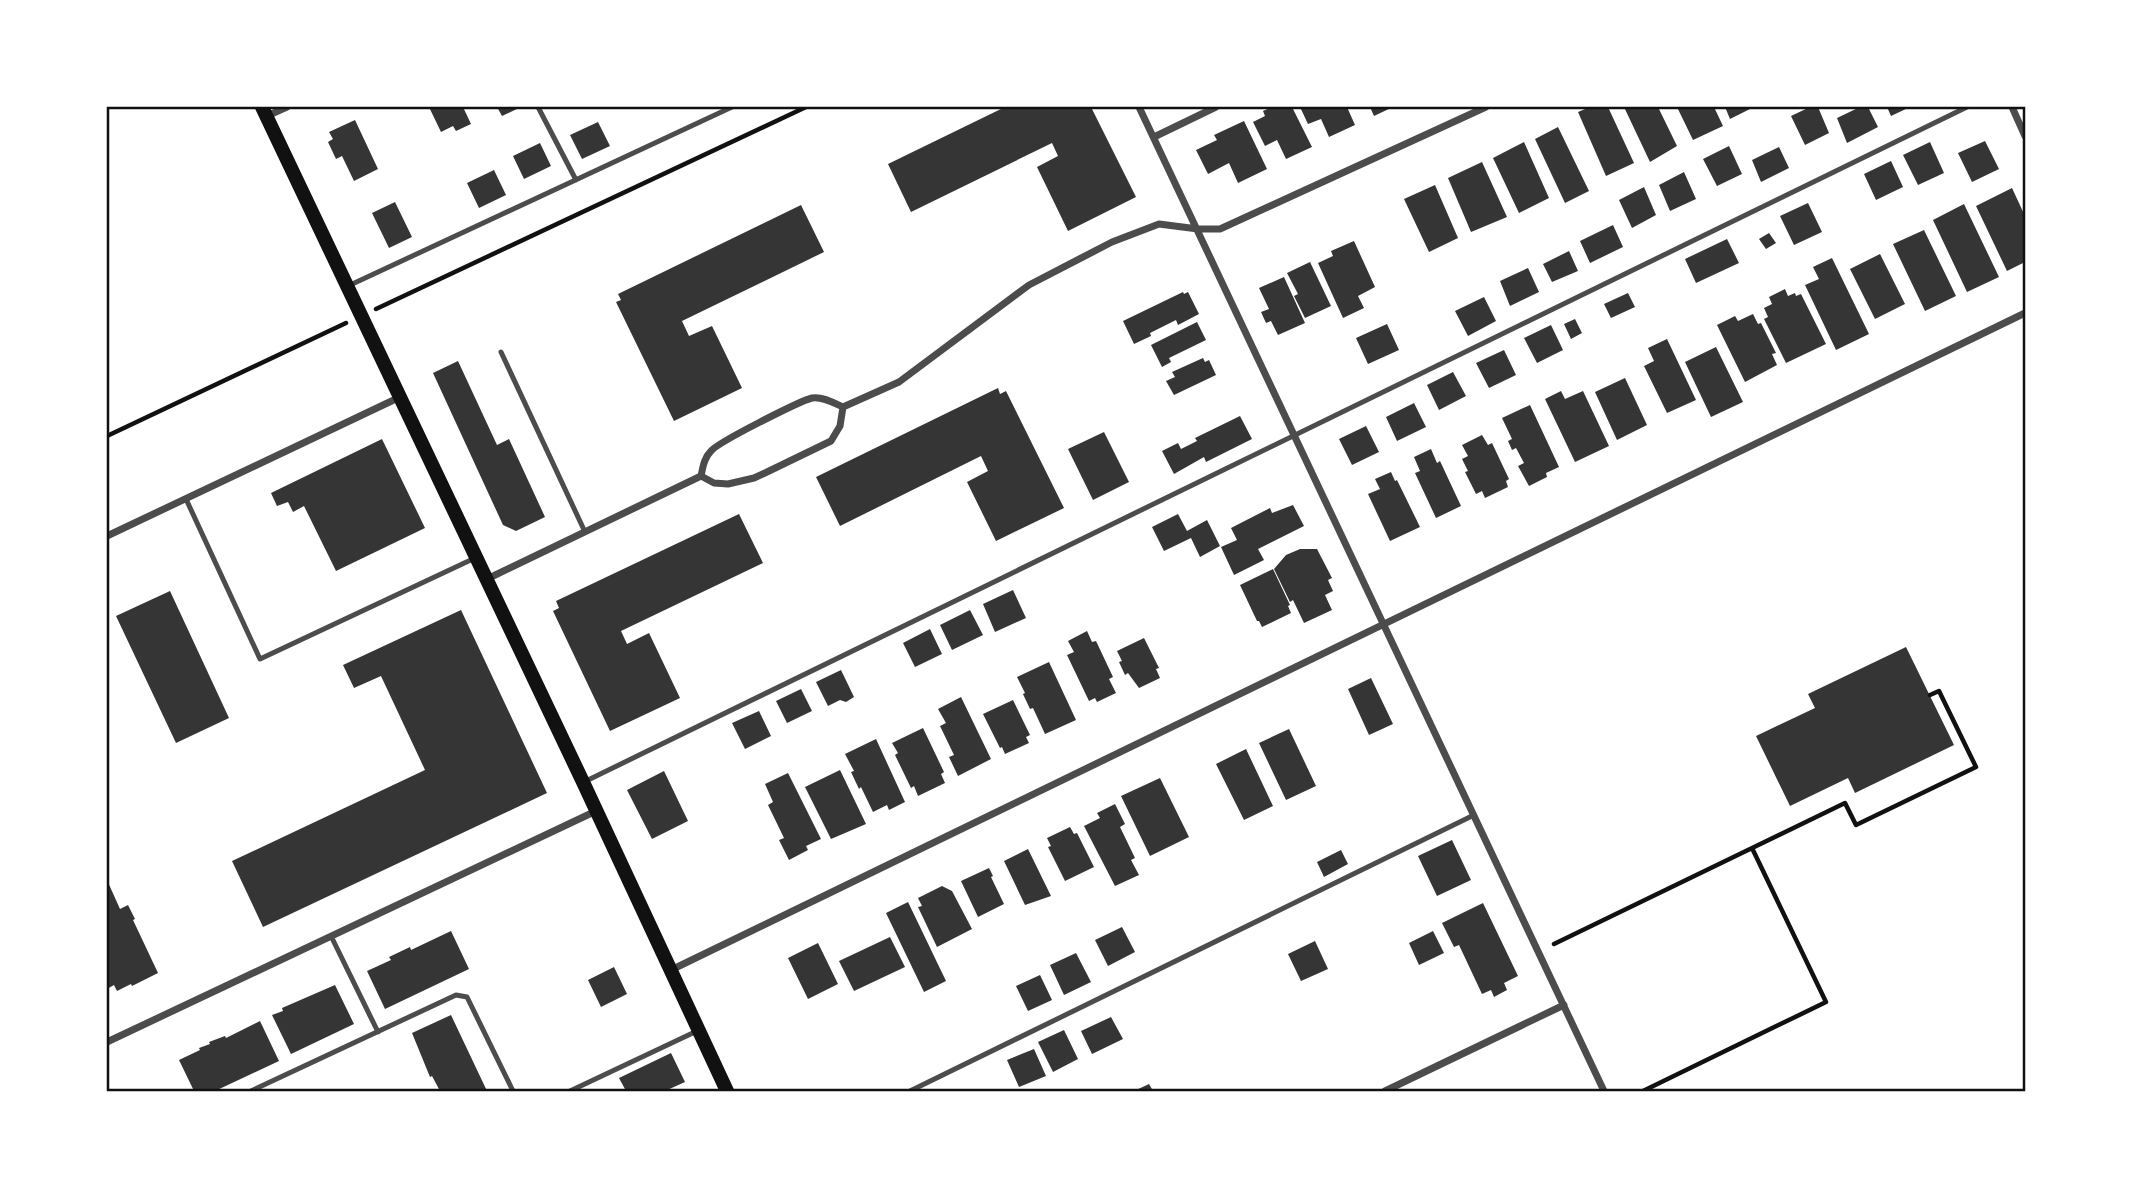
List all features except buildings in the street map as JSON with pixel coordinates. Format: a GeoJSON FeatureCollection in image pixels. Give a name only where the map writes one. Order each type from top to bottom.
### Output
{"type":"FeatureCollection","features":[{"type":"Feature","properties":{"kind":"main road"},"geometry":{"type":"LineString","coordinates":[[264,112],[727,1091]]}},
{"type":"Feature","properties":{"kind":"street"},"geometry":{"type":"LineString","coordinates":[[264,112],[287,107]]}},
{"type":"Feature","properties":{"kind":"street"},"geometry":{"type":"LineString","coordinates":[[1139,107],[1604,1091]]}},
{"type":"Feature","properties":{"kind":"street"},"geometry":{"type":"LineString","coordinates":[[1154,137],[1216,107]]}},
{"type":"Feature","properties":{"kind":"street"},"geometry":{"type":"LineString","coordinates":[[701,476],[704,461],[711,449],[814,398],[843,407],[899,382],[1029,285],[1100,248],[1159,224],[1220,229],[1486,107]]}},
{"type":"Feature","properties":{"kind":"street"},"geometry":{"type":"LineString","coordinates":[[2012,107],[2025,136]]}},
{"type":"Feature","properties":{"kind":"street"},"geometry":{"type":"LineString","coordinates":[[670,970],[2025,313]]}},
{"type":"Feature","properties":{"kind":"street"},"geometry":{"type":"LineString","coordinates":[[107,536],[401,397]]}},
{"type":"Feature","properties":{"kind":"street"},"geometry":{"type":"LineString","coordinates":[[701,476],[713,483],[728,484],[754,478],[831,441],[840,426],[843,407]]}},
{"type":"Feature","properties":{"kind":"street"},"geometry":{"type":"LineString","coordinates":[[486,580],[701,476]]}},
{"type":"Feature","properties":{"kind":"street"},"geometry":{"type":"LineString","coordinates":[[107,1042],[596,811]]}},
{"type":"Feature","properties":{"kind":"street"},"geometry":{"type":"LineString","coordinates":[[1385,1091],[1564,1005]]}},
{"type":"Feature","properties":{"kind":"lane"},"geometry":{"type":"LineString","coordinates":[[538,107],[576,180]]}},
{"type":"Feature","properties":{"kind":"lane"},"geometry":{"type":"LineString","coordinates":[[347,287],[732,107]]}},
{"type":"Feature","properties":{"kind":"lane"},"geometry":{"type":"LineString","coordinates":[[583,782],[1967,107]]}},
{"type":"Feature","properties":{"kind":"lane"},"geometry":{"type":"LineString","coordinates":[[501,352],[585,532]]}},
{"type":"Feature","properties":{"kind":"lane"},"geometry":{"type":"LineString","coordinates":[[186,499],[260,659],[476,557]]}},
{"type":"Feature","properties":{"kind":"lane"},"geometry":{"type":"LineString","coordinates":[[910,1091],[1474,815]]}},
{"type":"Feature","properties":{"kind":"lane"},"geometry":{"type":"LineString","coordinates":[[331,936],[378,1032]]}},
{"type":"Feature","properties":{"kind":"lane"},"geometry":{"type":"LineString","coordinates":[[251,1091],[456,995],[467,997],[513,1091]]}},
{"type":"Feature","properties":{"kind":"lane"},"geometry":{"type":"LineString","coordinates":[[570,1091],[698,1031]]}},
{"type":"Feature","properties":{"kind":"path"},"geometry":{"type":"LineString","coordinates":[[388,303],[806,107]]}},
{"type":"Feature","properties":{"kind":"path"},"geometry":{"type":"LineString","coordinates":[[107,436],[337,327]]}},
{"type":"Feature","properties":{"kind":"path"},"geometry":{"type":"LineString","coordinates":[[1554,944],[1845,803],[1856,825],[1976,767],[1939,691],[1930,695]]}},
{"type":"Feature","properties":{"kind":"path"},"geometry":{"type":"LineString","coordinates":[[1643,1091],[1826,1002],[1752,848]]}}]}
